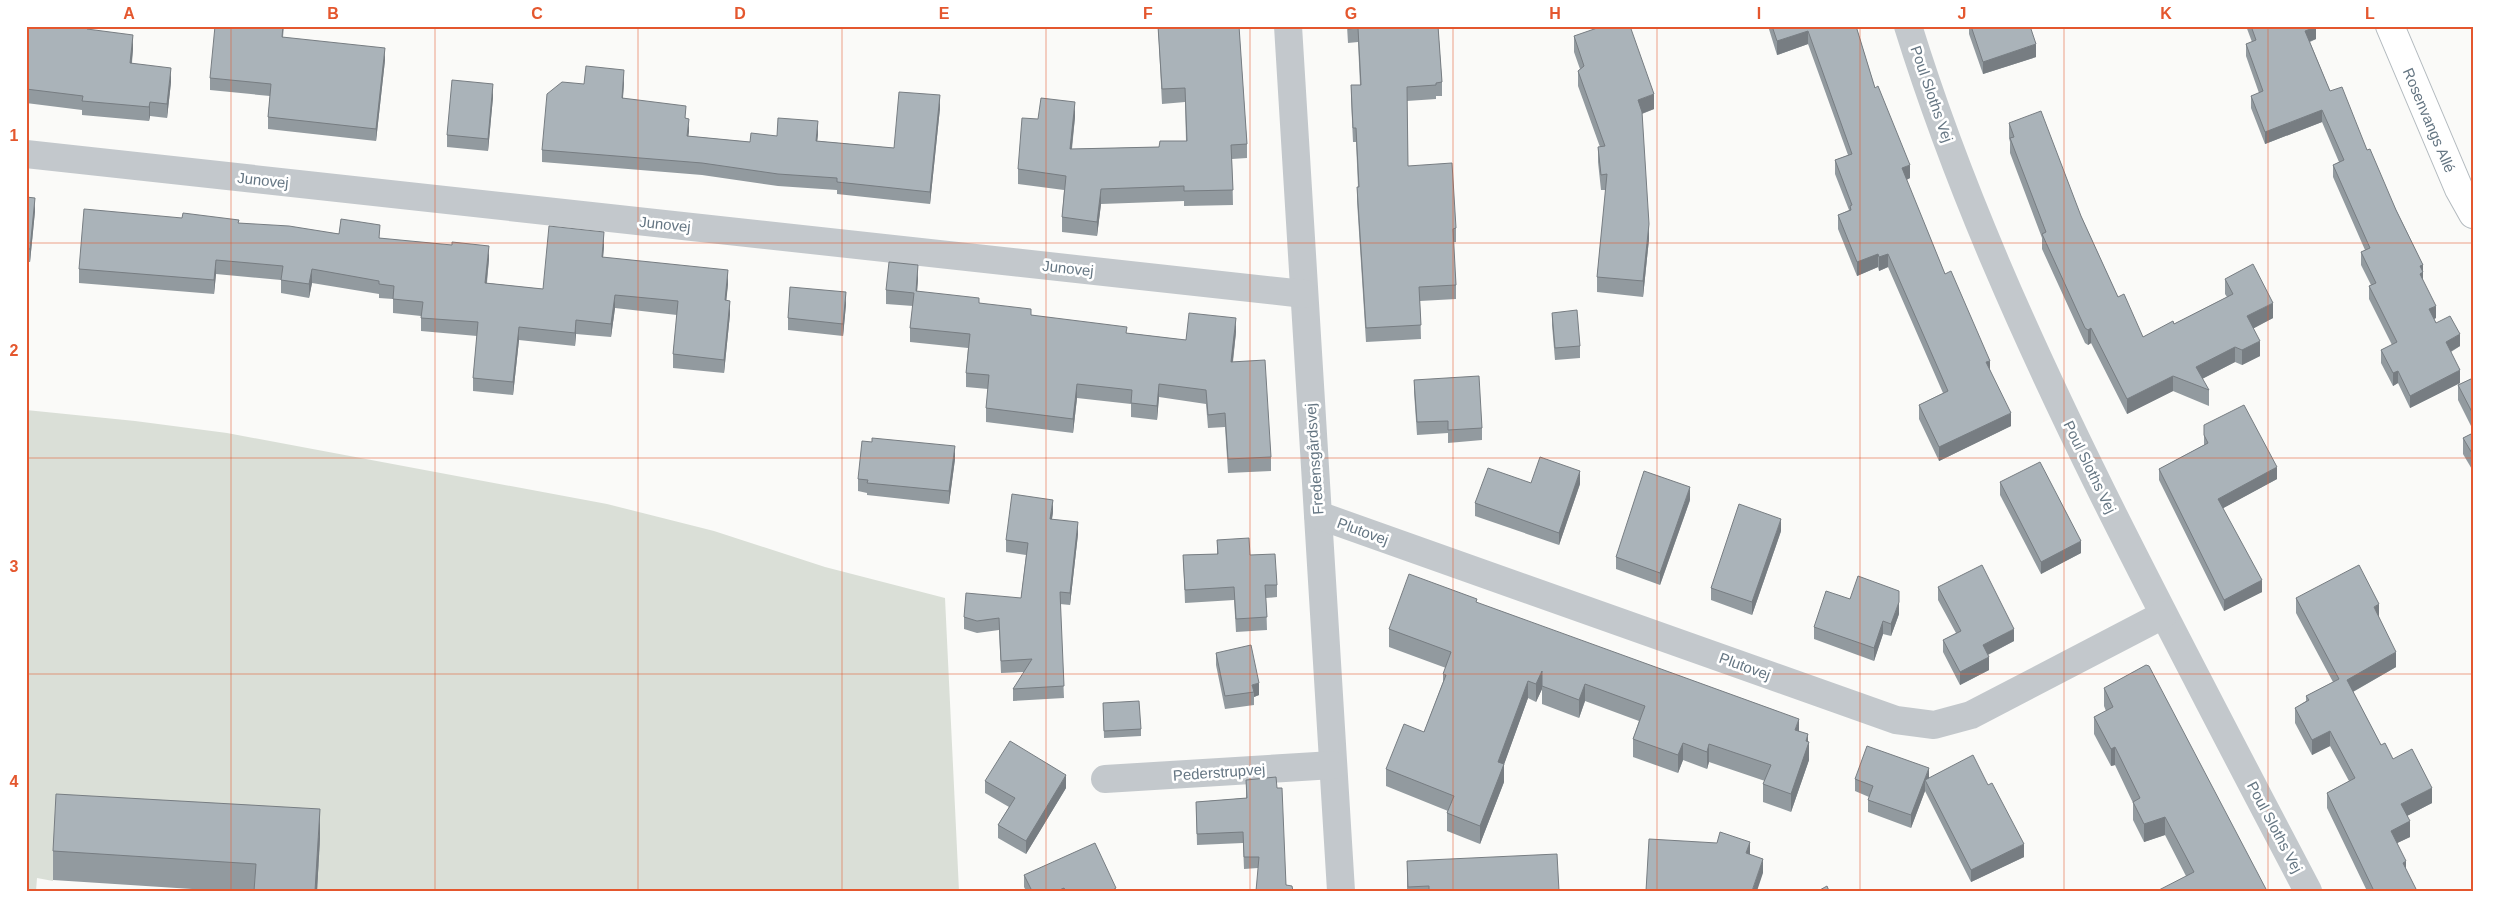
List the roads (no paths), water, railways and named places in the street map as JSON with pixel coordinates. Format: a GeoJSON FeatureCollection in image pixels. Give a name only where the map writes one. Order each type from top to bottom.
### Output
{"type":"FeatureCollection","features":[{"type":"Feature","properties":{"kind":"street","name":"Fredensgårdsvej"},"geometry":{"type":"LineString","coordinates":[[1288,26],[1341,891]]}},
{"type":"Feature","properties":{"kind":"street","name":"Poul Sloths Vej"},"geometry":{"type":"LineString","coordinates":[[1908,26],[1922,70],[1977,219],[2038,362],[2163,615],[2308,891]]}},
{"type":"Feature","properties":{"kind":"street","name":"Rosenvangs Allé"},"geometry":{"type":"LineString","coordinates":[[2390,26],[2459,189],[2473,214]]}},
{"type":"Feature","properties":{"kind":"street","name":"Junovej"},"geometry":{"type":"LineString","coordinates":[[26,154],[1304,294]]}},
{"type":"Feature","properties":{"kind":"street","name":"Plutovej"},"geometry":{"type":"LineString","coordinates":[[1318,515],[1896,720],[1934,726],[1971,715],[2163,615]]}},
{"type":"Feature","properties":{"kind":"street","name":"Pederstrupvej"},"geometry":{"type":"LineString","coordinates":[[1105,779],[1333,765]]}}]}
